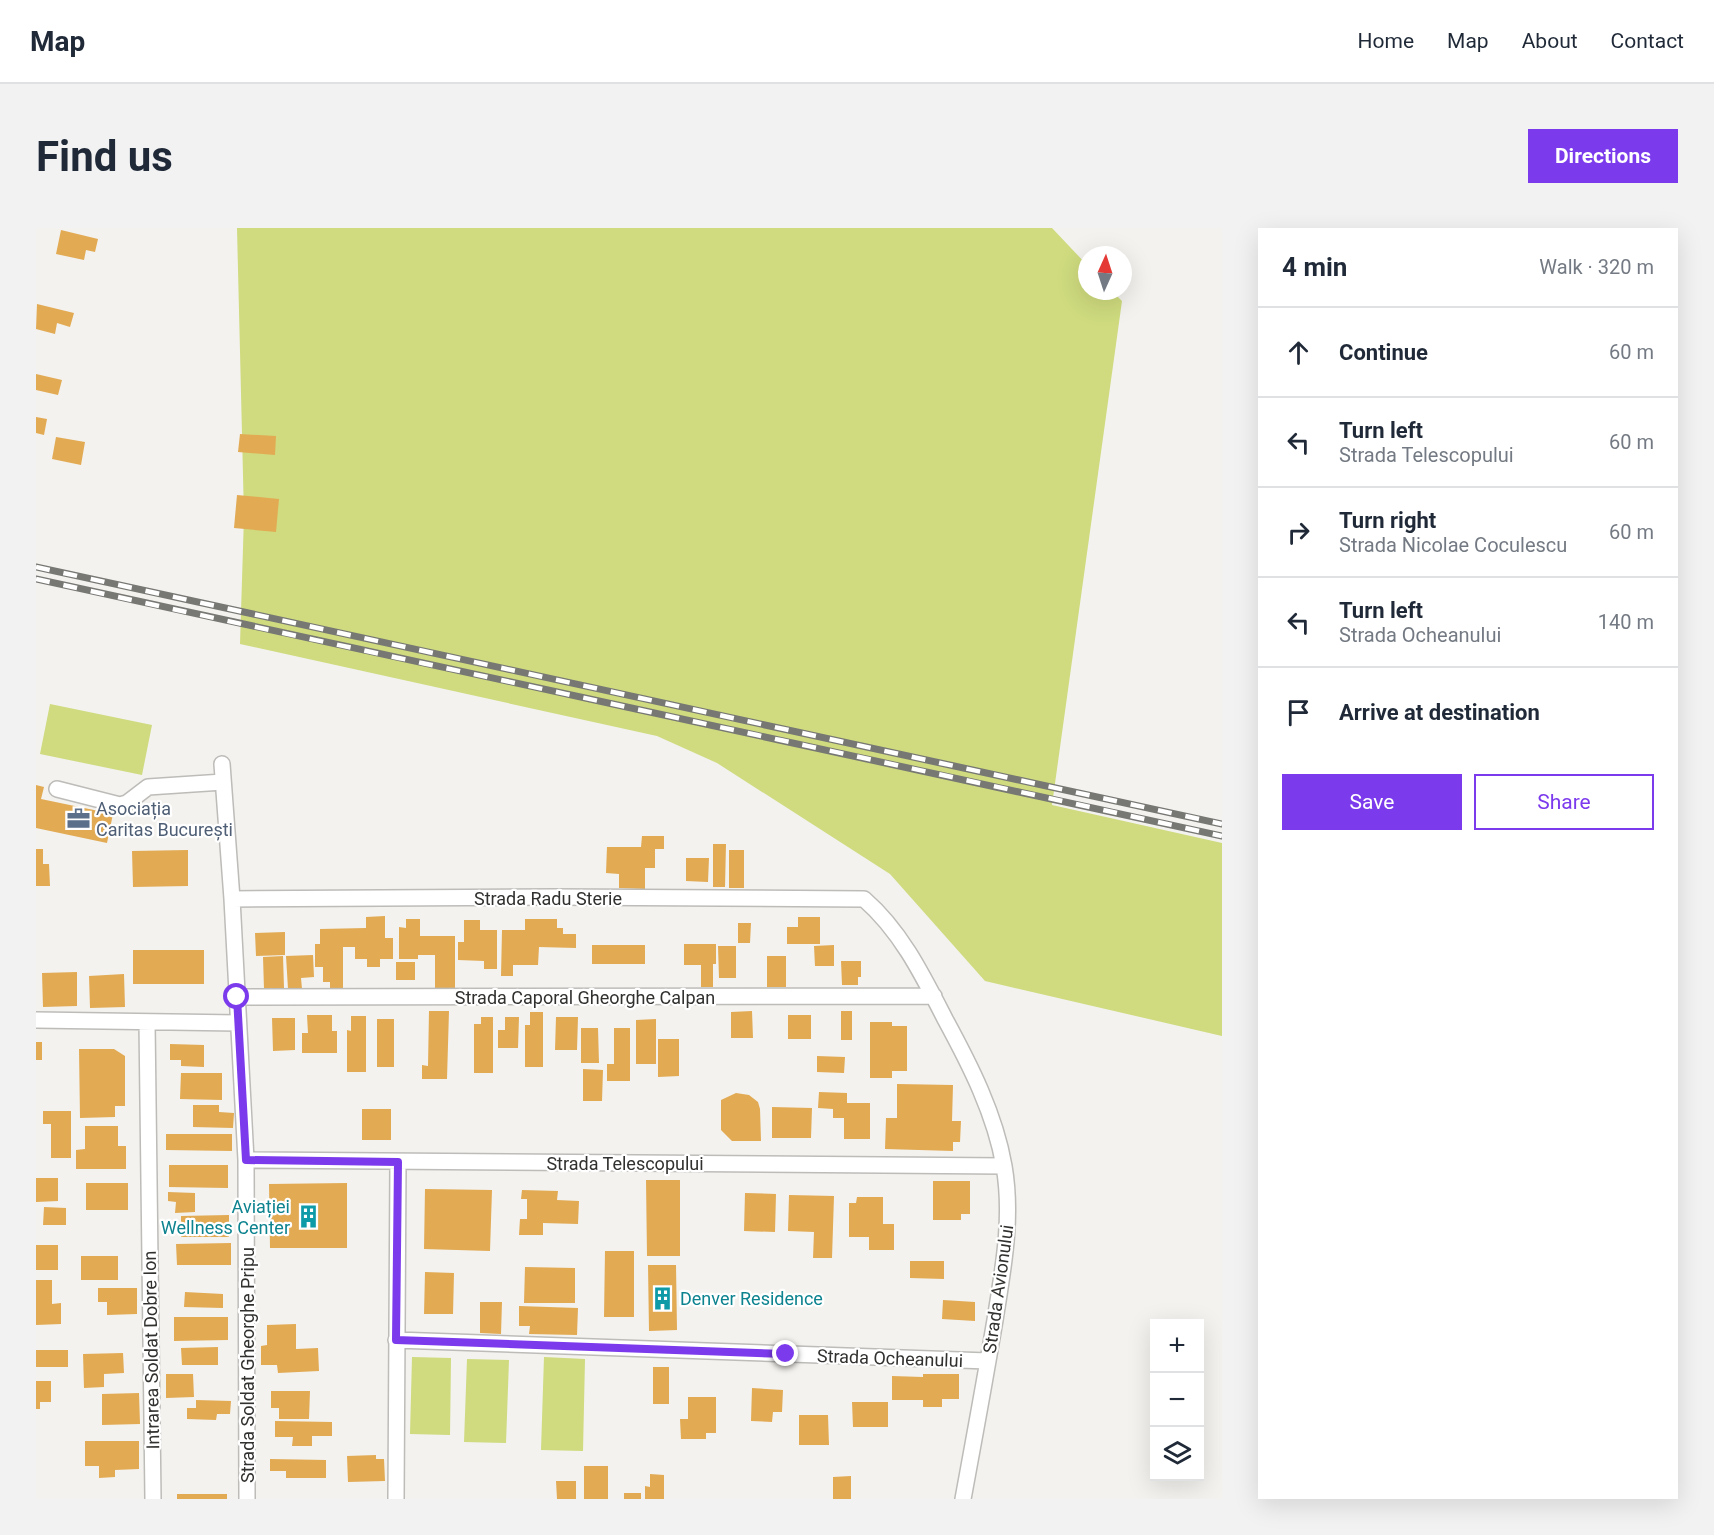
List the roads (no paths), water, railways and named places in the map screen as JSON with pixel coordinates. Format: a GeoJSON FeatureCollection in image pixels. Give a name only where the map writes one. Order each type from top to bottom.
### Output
{"type":"FeatureCollection","features":[{"type":"Feature","properties":{"kind":"street","name":"Strada Soldat Gheorghe Pripu"},"geometry":{"type":"LineString","coordinates":[[222,764],[232,899],[246,1160],[247,1499]]}},
{"type":"Feature","properties":{"kind":"street"},"geometry":{"type":"LineString","coordinates":[[57,789],[120,805],[127,803],[148,787],[223,782]]}},
{"type":"Feature","properties":{"kind":"street","name":"Strada Radu Sterie"},"geometry":{"type":"LineString","coordinates":[[232,899],[544,897],[864,899]]}},
{"type":"Feature","properties":{"kind":"street","name":"Strada Avionului"},"geometry":{"type":"LineString","coordinates":[[864,899],[883,915],[934,996],[972,1071],[993,1122],[1004,1166],[1008,1201],[1005,1260],[963,1499]]}},
{"type":"Feature","properties":{"kind":"street","name":"Strada Caporal Gheorghe Calpan"},"geometry":{"type":"LineString","coordinates":[[237,997],[934,996]]}},
{"type":"Feature","properties":{"kind":"street"},"geometry":{"type":"LineString","coordinates":[[36,1020],[238,1023]]}},
{"type":"Feature","properties":{"kind":"street","name":"Intrarea Soldat Dobre Ion"},"geometry":{"type":"LineString","coordinates":[[147,1022],[153,1499]]}},
{"type":"Feature","properties":{"kind":"street","name":"Strada Telescopului"},"geometry":{"type":"LineString","coordinates":[[246,1160],[1004,1166]]}},
{"type":"Feature","properties":{"kind":"street"},"geometry":{"type":"LineString","coordinates":[[396,1499],[398,1162]]}},
{"type":"Feature","properties":{"kind":"street","name":"Strada Ocheanului"},"geometry":{"type":"LineString","coordinates":[[396,1340],[988,1362]]}},
{"type":"Feature","properties":{"kind":"railway"},"geometry":{"type":"LineString","coordinates":[[36,567],[1222,824]]}},
{"type":"Feature","properties":{"kind":"railway"},"geometry":{"type":"LineString","coordinates":[[36,579],[1222,836]]}},
{"type":"Feature","properties":{"kind":"place","name":"Asociația Caritas București"},"geometry":{"type":"Point","coordinates":[78,818]}},
{"type":"Feature","properties":{"kind":"place","name":"Aviației Wellness Center"},"geometry":{"type":"Point","coordinates":[308,1216]}},
{"type":"Feature","properties":{"kind":"place","name":"Denver Residence"},"geometry":{"type":"Point","coordinates":[662,1298]}}]}
